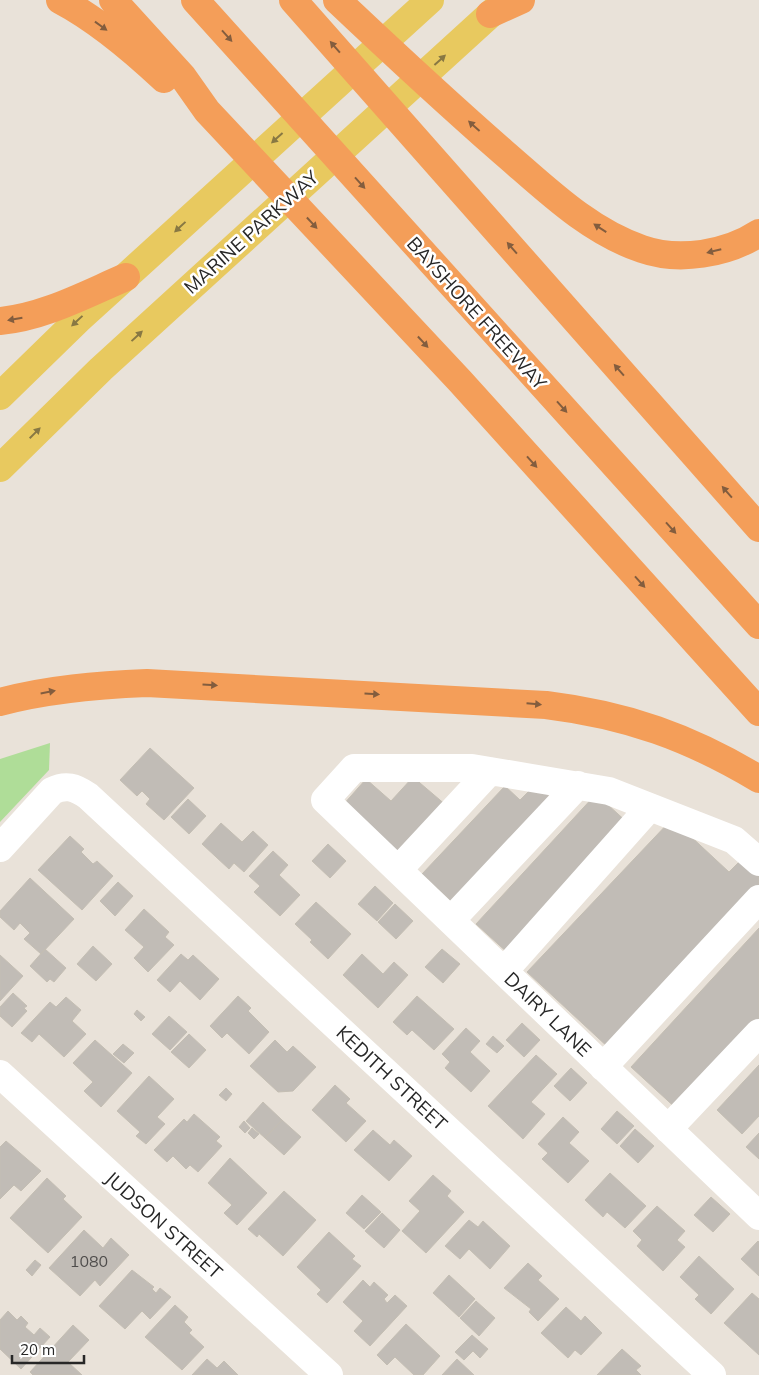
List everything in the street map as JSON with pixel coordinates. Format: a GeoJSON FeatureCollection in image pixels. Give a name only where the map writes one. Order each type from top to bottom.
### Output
{"type":"FeatureCollection","features":[{"type":"Feature","properties":{"kind":"highway"},"geometry":{"type":"LineString","coordinates":[[60,0],[80,10],[113,35],[174,87],[207,111]]}},
{"type":"Feature","properties":{"kind":"highway"},"geometry":{"type":"LineString","coordinates":[[113,0],[183,77],[207,111],[460,381],[759,712]]}},
{"type":"Feature","properties":{"kind":"highway","name":"BAYSHORE FREEWAY"},"geometry":{"type":"LineString","coordinates":[[195,0],[759,626]]}},
{"type":"Feature","properties":{"kind":"highway"},"geometry":{"type":"LineString","coordinates":[[293,0],[759,528]]}},
{"type":"Feature","properties":{"kind":"highway"},"geometry":{"type":"LineString","coordinates":[[337,0],[540,185],[611,236],[643,250],[676,255],[710,252],[748,240],[759,233]]}},
{"type":"Feature","properties":{"kind":"highway"},"geometry":{"type":"LineString","coordinates":[[498,7],[521,0]]}},
{"type":"Feature","properties":{"kind":"highway"},"geometry":{"type":"LineString","coordinates":[[0,321],[18,319],[56,307],[126,277]]}},
{"type":"Feature","properties":{"kind":"highway"},"geometry":{"type":"LineString","coordinates":[[0,702],[57,690],[101,685],[147,683],[546,705],[587,710],[624,718],[660,730],[699,747],[759,780]]}},
{"type":"Feature","properties":{"kind":"main road"},"geometry":{"type":"LineString","coordinates":[[0,396],[78,320],[430,0]]}},
{"type":"Feature","properties":{"kind":"main road","name":"MARINE PARKWAY"},"geometry":{"type":"LineString","coordinates":[[0,468],[101,369],[498,7]]}},
{"type":"Feature","properties":{"kind":"street","name":"DAIRY LANE"},"geometry":{"type":"LineString","coordinates":[[490,771],[472,768],[354,768],[325,800],[759,1216]]}},
{"type":"Feature","properties":{"kind":"street"},"geometry":{"type":"LineString","coordinates":[[398,870],[490,771],[609,791],[734,840],[759,862]]}},
{"type":"Feature","properties":{"kind":"street"},"geometry":{"type":"LineString","coordinates":[[451,920],[578,785]]}},
{"type":"Feature","properties":{"kind":"street","name":"KEDITH STREET"},"geometry":{"type":"LineString","coordinates":[[0,848],[52,792],[60,787],[69,786],[88,796],[712,1375]]}},
{"type":"Feature","properties":{"kind":"street"},"geometry":{"type":"LineString","coordinates":[[504,971],[650,807]]}},
{"type":"Feature","properties":{"kind":"street"},"geometry":{"type":"LineString","coordinates":[[604,1067],[759,899]]}},
{"type":"Feature","properties":{"kind":"street"},"geometry":{"type":"LineString","coordinates":[[668,1129],[759,1033]]}},
{"type":"Feature","properties":{"kind":"street","name":"JUDSON STREET"},"geometry":{"type":"LineString","coordinates":[[0,1074],[329,1375]]}},
{"type":"Feature","properties":{"kind":"green space"},"geometry":{"type":"Polygon","coordinates":[[[50,743],[49,770],[0,822],[0,759],[50,743]]]}},
{"type":"Feature","properties":{"kind":"building"},"geometry":{"type":"Polygon","coordinates":[[[150,748],[194,788],[164,820],[146,804],[150,799],[142,791],[137,796],[120,780],[150,748]]]}},
{"type":"Feature","properties":{"kind":"building"},"geometry":{"type":"Polygon","coordinates":[[[413,777],[447,806],[403,857],[343,805],[366,779],[391,801],[413,777]]]}},
{"type":"Feature","properties":{"kind":"building"},"geometry":{"type":"Polygon","coordinates":[[[536,784],[553,800],[455,905],[422,874],[505,786],[520,800],[536,784]]]}},
{"type":"Feature","properties":{"kind":"building"},"geometry":{"type":"Polygon","coordinates":[[[596,794],[629,824],[509,954],[476,924],[596,794]]]}},
{"type":"Feature","properties":{"kind":"building"},"geometry":{"type":"Polygon","coordinates":[[[188,799],[206,816],[189,834],[171,817],[188,799]]]}},
{"type":"Feature","properties":{"kind":"building"},"geometry":{"type":"Polygon","coordinates":[[[672,819],[729,872],[745,856],[759,869],[759,890],[610,1049],[527,972],[672,819]]]}},
{"type":"Feature","properties":{"kind":"building"},"geometry":{"type":"Polygon","coordinates":[[[221,823],[242,842],[253,831],[268,845],[244,872],[234,863],[229,869],[202,844],[221,823]]]}},
{"type":"Feature","properties":{"kind":"building"},"geometry":{"type":"Polygon","coordinates":[[[70,836],[84,849],[81,852],[93,864],[97,861],[113,876],[82,910],[38,870],[70,836]]]}},
{"type":"Feature","properties":{"kind":"building"},"geometry":{"type":"Polygon","coordinates":[[[328,844],[346,861],[330,878],[312,861],[328,844]]]}},
{"type":"Feature","properties":{"kind":"building"},"geometry":{"type":"Polygon","coordinates":[[[273,851],[288,865],[279,875],[300,895],[280,916],[254,892],[260,886],[249,876],[273,851]]]}},
{"type":"Feature","properties":{"kind":"building"},"geometry":{"type":"Polygon","coordinates":[[[30,878],[74,919],[41,954],[24,939],[30,933],[20,923],[14,930],[0,917],[0,911],[30,878]]]}},
{"type":"Feature","properties":{"kind":"building"},"geometry":{"type":"Polygon","coordinates":[[[118,882],[133,896],[115,916],[100,901],[118,882]]]}},
{"type":"Feature","properties":{"kind":"building"},"geometry":{"type":"Polygon","coordinates":[[[375,886],[393,903],[377,921],[358,904],[375,886]]]}},
{"type":"Feature","properties":{"kind":"building"},"geometry":{"type":"Polygon","coordinates":[[[316,902],[351,934],[328,959],[295,924],[316,902]]]}},
{"type":"Feature","properties":{"kind":"building"},"geometry":{"type":"Polygon","coordinates":[[[395,904],[413,921],[396,939],[378,922],[395,904]]]}},
{"type":"Feature","properties":{"kind":"building"},"geometry":{"type":"Polygon","coordinates":[[[144,909],[169,932],[165,937],[174,945],[148,972],[134,958],[144,947],[125,930],[144,909]]]}},
{"type":"Feature","properties":{"kind":"building"},"geometry":{"type":"Polygon","coordinates":[[[759,928],[759,1024],[679,1111],[631,1067],[759,928]]]}},
{"type":"Feature","properties":{"kind":"building"},"geometry":{"type":"Polygon","coordinates":[[[93,946],[112,964],[96,981],[77,964],[93,946]]]}},
{"type":"Feature","properties":{"kind":"building"},"geometry":{"type":"Polygon","coordinates":[[[45,949],[66,968],[54,982],[50,979],[47,982],[30,966],[45,949]]]}},
{"type":"Feature","properties":{"kind":"building"},"geometry":{"type":"Polygon","coordinates":[[[442,949],[460,964],[443,983],[425,967],[442,949]]]}},
{"type":"Feature","properties":{"kind":"building"},"geometry":{"type":"Polygon","coordinates":[[[181,954],[188,960],[193,955],[219,979],[200,1000],[180,981],[170,992],[157,980],[181,954]]]}},
{"type":"Feature","properties":{"kind":"building"},"geometry":{"type":"Polygon","coordinates":[[[362,954],[383,974],[394,962],[408,975],[378,1008],[343,975],[362,954]]]}},
{"type":"Feature","properties":{"kind":"building"},"geometry":{"type":"Polygon","coordinates":[[[0,955],[23,976],[0,1001],[0,955]]]}},
{"type":"Feature","properties":{"kind":"building"},"geometry":{"type":"Polygon","coordinates":[[[13,993],[27,1006],[24,1008],[27,1011],[12,1027],[0,1016],[0,1007],[13,993]]]}},
{"type":"Feature","properties":{"kind":"building"},"geometry":{"type":"Polygon","coordinates":[[[238,996],[251,1008],[248,1011],[269,1032],[249,1054],[227,1033],[222,1038],[210,1026],[238,996]]]}},
{"type":"Feature","properties":{"kind":"building"},"geometry":{"type":"Polygon","coordinates":[[[417,996],[454,1029],[434,1050],[412,1030],[407,1035],[393,1022],[417,996]]]}},
{"type":"Feature","properties":{"kind":"building"},"geometry":{"type":"Polygon","coordinates":[[[66,997],[81,1010],[72,1021],[86,1034],[64,1057],[39,1034],[32,1042],[21,1033],[50,1002],[56,1007],[66,997]]]}},
{"type":"Feature","properties":{"kind":"building"},"geometry":{"type":"Polygon","coordinates":[[[137,1010],[145,1017],[141,1021],[134,1014],[137,1010]]]}},
{"type":"Feature","properties":{"kind":"building"},"geometry":{"type":"Polygon","coordinates":[[[169,1016],[187,1032],[170,1050],[152,1034],[169,1016]]]}},
{"type":"Feature","properties":{"kind":"building"},"geometry":{"type":"Polygon","coordinates":[[[522,1023],[540,1040],[524,1057],[506,1040],[522,1023]]]}},
{"type":"Feature","properties":{"kind":"building"},"geometry":{"type":"Polygon","coordinates":[[[466,1028],[480,1041],[470,1052],[490,1071],[471,1092],[445,1068],[450,1062],[442,1054],[466,1028]]]}},
{"type":"Feature","properties":{"kind":"building"},"geometry":{"type":"Polygon","coordinates":[[[189,1034],[206,1050],[189,1068],[171,1052],[189,1034]]]}},
{"type":"Feature","properties":{"kind":"building"},"geometry":{"type":"Polygon","coordinates":[[[493,1036],[504,1046],[497,1053],[486,1044],[493,1036]]]}},
{"type":"Feature","properties":{"kind":"building"},"geometry":{"type":"Polygon","coordinates":[[[95,1040],[132,1073],[101,1107],[84,1091],[93,1082],[73,1063],[95,1040]]]}},
{"type":"Feature","properties":{"kind":"building"},"geometry":{"type":"Polygon","coordinates":[[[275,1040],[287,1052],[293,1046],[316,1067],[293,1091],[278,1092],[250,1066],[275,1040]]]}},
{"type":"Feature","properties":{"kind":"building"},"geometry":{"type":"Polygon","coordinates":[[[123,1044],[134,1053],[124,1063],[113,1054],[123,1044]]]}},
{"type":"Feature","properties":{"kind":"building"},"geometry":{"type":"Polygon","coordinates":[[[536,1055],[557,1074],[531,1102],[545,1114],[523,1139],[488,1106],[536,1055]]]}},
{"type":"Feature","properties":{"kind":"building"},"geometry":{"type":"Polygon","coordinates":[[[759,1065],[759,1116],[742,1134],[717,1110],[759,1065]]]}},
{"type":"Feature","properties":{"kind":"building"},"geometry":{"type":"Polygon","coordinates":[[[571,1068],[587,1083],[570,1101],[554,1086],[571,1068]]]}},
{"type":"Feature","properties":{"kind":"building"},"geometry":{"type":"Polygon","coordinates":[[[149,1076],[174,1099],[157,1117],[165,1124],[146,1144],[136,1136],[140,1132],[117,1111],[149,1076]]]}},
{"type":"Feature","properties":{"kind":"building"},"geometry":{"type":"Polygon","coordinates":[[[335,1085],[350,1099],[346,1103],[366,1121],[346,1142],[312,1110],[335,1085]]]}},
{"type":"Feature","properties":{"kind":"building"},"geometry":{"type":"Polygon","coordinates":[[[226,1088],[232,1094],[226,1101],[219,1095],[226,1088]]]}},
{"type":"Feature","properties":{"kind":"building"},"geometry":{"type":"Polygon","coordinates":[[[263,1102],[282,1120],[265,1138],[246,1121],[263,1102]]]}},
{"type":"Feature","properties":{"kind":"building"},"geometry":{"type":"Polygon","coordinates":[[[617,1111],[634,1126],[617,1144],[601,1129],[617,1111]]]}},
{"type":"Feature","properties":{"kind":"building"},"geometry":{"type":"Polygon","coordinates":[[[194,1114],[220,1137],[216,1141],[222,1146],[198,1172],[190,1165],[186,1169],[173,1156],[167,1162],[154,1150],[184,1119],[187,1122],[194,1114]]]}},
{"type":"Feature","properties":{"kind":"building"},"geometry":{"type":"Polygon","coordinates":[[[563,1117],[579,1132],[569,1143],[589,1161],[568,1183],[542,1159],[548,1153],[538,1144],[563,1117]]]}},
{"type":"Feature","properties":{"kind":"building"},"geometry":{"type":"Polygon","coordinates":[[[282,1120],[301,1137],[284,1155],[265,1138],[282,1120]]]}},
{"type":"Feature","properties":{"kind":"building"},"geometry":{"type":"Polygon","coordinates":[[[244,1121],[250,1128],[245,1133],[239,1127],[244,1121]]]}},
{"type":"Feature","properties":{"kind":"building"},"geometry":{"type":"Polygon","coordinates":[[[252,1128],[259,1134],[254,1139],[248,1133],[252,1128]]]}},
{"type":"Feature","properties":{"kind":"building"},"geometry":{"type":"Polygon","coordinates":[[[635,1129],[654,1146],[638,1163],[620,1146],[635,1129]]]}},
{"type":"Feature","properties":{"kind":"building"},"geometry":{"type":"Polygon","coordinates":[[[373,1130],[390,1145],[394,1140],[412,1156],[389,1181],[354,1150],[373,1130]]]}},
{"type":"Feature","properties":{"kind":"building"},"geometry":{"type":"Polygon","coordinates":[[[759,1133],[759,1159],[746,1147],[759,1133]]]}},
{"type":"Feature","properties":{"kind":"building"},"geometry":{"type":"Polygon","coordinates":[[[6,1141],[41,1171],[21,1191],[14,1185],[0,1199],[0,1147],[6,1141]]]}},
{"type":"Feature","properties":{"kind":"building"},"geometry":{"type":"Polygon","coordinates":[[[230,1158],[267,1193],[237,1225],[224,1213],[232,1205],[208,1183],[230,1158]]]}},
{"type":"Feature","properties":{"kind":"building"},"geometry":{"type":"Polygon","coordinates":[[[610,1173],[646,1206],[625,1228],[607,1212],[603,1217],[585,1200],[610,1173]]]}},
{"type":"Feature","properties":{"kind":"building"},"geometry":{"type":"Polygon","coordinates":[[[433,1175],[451,1191],[447,1196],[464,1212],[426,1253],[402,1231],[420,1211],[409,1201],[433,1175]]]}},
{"type":"Feature","properties":{"kind":"building"},"geometry":{"type":"Polygon","coordinates":[[[47,1178],[66,1196],[63,1199],[82,1217],[48,1253],[10,1218],[47,1178]]]}},
{"type":"Feature","properties":{"kind":"building"},"geometry":{"type":"Polygon","coordinates":[[[284,1191],[316,1220],[283,1256],[259,1234],[257,1237],[248,1229],[284,1191]]]}},
{"type":"Feature","properties":{"kind":"building"},"geometry":{"type":"Polygon","coordinates":[[[362,1195],[381,1212],[364,1229],[346,1213],[362,1195]]]}},
{"type":"Feature","properties":{"kind":"building"},"geometry":{"type":"Polygon","coordinates":[[[711,1197],[730,1214],[713,1232],[694,1215],[711,1197]]]}},
{"type":"Feature","properties":{"kind":"building"},"geometry":{"type":"Polygon","coordinates":[[[657,1206],[685,1231],[677,1240],[685,1247],[663,1271],[637,1246],[642,1240],[633,1231],[657,1206]]]}},
{"type":"Feature","properties":{"kind":"building"},"geometry":{"type":"Polygon","coordinates":[[[382,1213],[400,1230],[384,1248],[365,1231],[382,1213]]]}},
{"type":"Feature","properties":{"kind":"building"},"geometry":{"type":"Polygon","coordinates":[[[469,1220],[478,1227],[483,1221],[510,1246],[490,1269],[469,1249],[460,1259],[445,1246],[469,1220]]]}},
{"type":"Feature","properties":{"kind":"building"},"geometry":{"type":"Polygon","coordinates":[[[84,1230],[103,1248],[111,1238],[129,1255],[100,1286],[95,1280],[80,1296],[49,1268],[84,1230]]]}},
{"type":"Feature","properties":{"kind":"building"},"geometry":{"type":"Polygon","coordinates":[[[329,1232],[355,1256],[352,1259],[361,1266],[327,1303],[317,1294],[321,1290],[297,1267],[329,1232]]]}},
{"type":"Feature","properties":{"kind":"building"},"geometry":{"type":"Polygon","coordinates":[[[759,1242],[759,1276],[741,1259],[759,1242]]]}},
{"type":"Feature","properties":{"kind":"building"},"geometry":{"type":"Polygon","coordinates":[[[699,1256],[734,1289],[711,1314],[695,1299],[699,1295],[680,1277],[699,1256]]]}},
{"type":"Feature","properties":{"kind":"building"},"geometry":{"type":"Polygon","coordinates":[[[35,1260],[41,1265],[32,1276],[26,1270],[35,1260]]]}},
{"type":"Feature","properties":{"kind":"building"},"geometry":{"type":"Polygon","coordinates":[[[528,1263],[542,1276],[538,1280],[559,1299],[538,1321],[529,1312],[531,1309],[504,1288],[528,1263]]]}},
{"type":"Feature","properties":{"kind":"building"},"geometry":{"type":"Polygon","coordinates":[[[132,1270],[154,1287],[152,1289],[156,1293],[160,1288],[171,1297],[150,1319],[142,1311],[125,1329],[99,1306],[132,1270]]]}},
{"type":"Feature","properties":{"kind":"building"},"geometry":{"type":"Polygon","coordinates":[[[449,1275],[475,1299],[459,1317],[433,1293],[449,1275]]]}},
{"type":"Feature","properties":{"kind":"building"},"geometry":{"type":"Polygon","coordinates":[[[363,1280],[370,1287],[374,1282],[388,1295],[384,1299],[387,1303],[395,1295],[407,1306],[370,1346],[354,1331],[363,1321],[343,1302],[363,1280]]]}},
{"type":"Feature","properties":{"kind":"building"},"geometry":{"type":"Polygon","coordinates":[[[752,1293],[759,1299],[759,1355],[724,1323],[752,1293]]]}},
{"type":"Feature","properties":{"kind":"building"},"geometry":{"type":"Polygon","coordinates":[[[476,1301],[495,1318],[479,1336],[460,1318],[476,1301]]]}},
{"type":"Feature","properties":{"kind":"building"},"geometry":{"type":"Polygon","coordinates":[[[175,1305],[188,1317],[184,1322],[192,1330],[189,1333],[204,1347],[182,1370],[145,1337],[175,1305]]]}},
{"type":"Feature","properties":{"kind":"building"},"geometry":{"type":"Polygon","coordinates":[[[566,1307],[581,1321],[585,1316],[602,1333],[581,1355],[575,1350],[568,1358],[541,1333],[566,1307]]]}},
{"type":"Feature","properties":{"kind":"building"},"geometry":{"type":"Polygon","coordinates":[[[8,1311],[17,1320],[21,1316],[28,1323],[25,1327],[34,1335],[40,1328],[50,1337],[21,1369],[0,1349],[0,1320],[8,1311]]]}},
{"type":"Feature","properties":{"kind":"building"},"geometry":{"type":"Polygon","coordinates":[[[406,1324],[440,1356],[423,1375],[414,1375],[395,1357],[387,1365],[377,1355],[406,1324]]]}},
{"type":"Feature","properties":{"kind":"building"},"geometry":{"type":"Polygon","coordinates":[[[73,1325],[89,1340],[68,1362],[82,1375],[33,1375],[30,1372],[73,1325]]]}},
{"type":"Feature","properties":{"kind":"building"},"geometry":{"type":"Polygon","coordinates":[[[472,1335],[488,1349],[480,1358],[473,1351],[464,1360],[455,1352],[472,1335]]]}},
{"type":"Feature","properties":{"kind":"building"},"geometry":{"type":"Polygon","coordinates":[[[622,1349],[641,1366],[636,1370],[641,1375],[597,1375],[622,1349]]]}},
{"type":"Feature","properties":{"kind":"building"},"geometry":{"type":"Polygon","coordinates":[[[207,1359],[217,1368],[224,1361],[238,1375],[192,1375],[207,1359]]]}},
{"type":"Feature","properties":{"kind":"building"},"geometry":{"type":"Polygon","coordinates":[[[457,1359],[474,1375],[442,1375],[457,1359]]]}}]}
